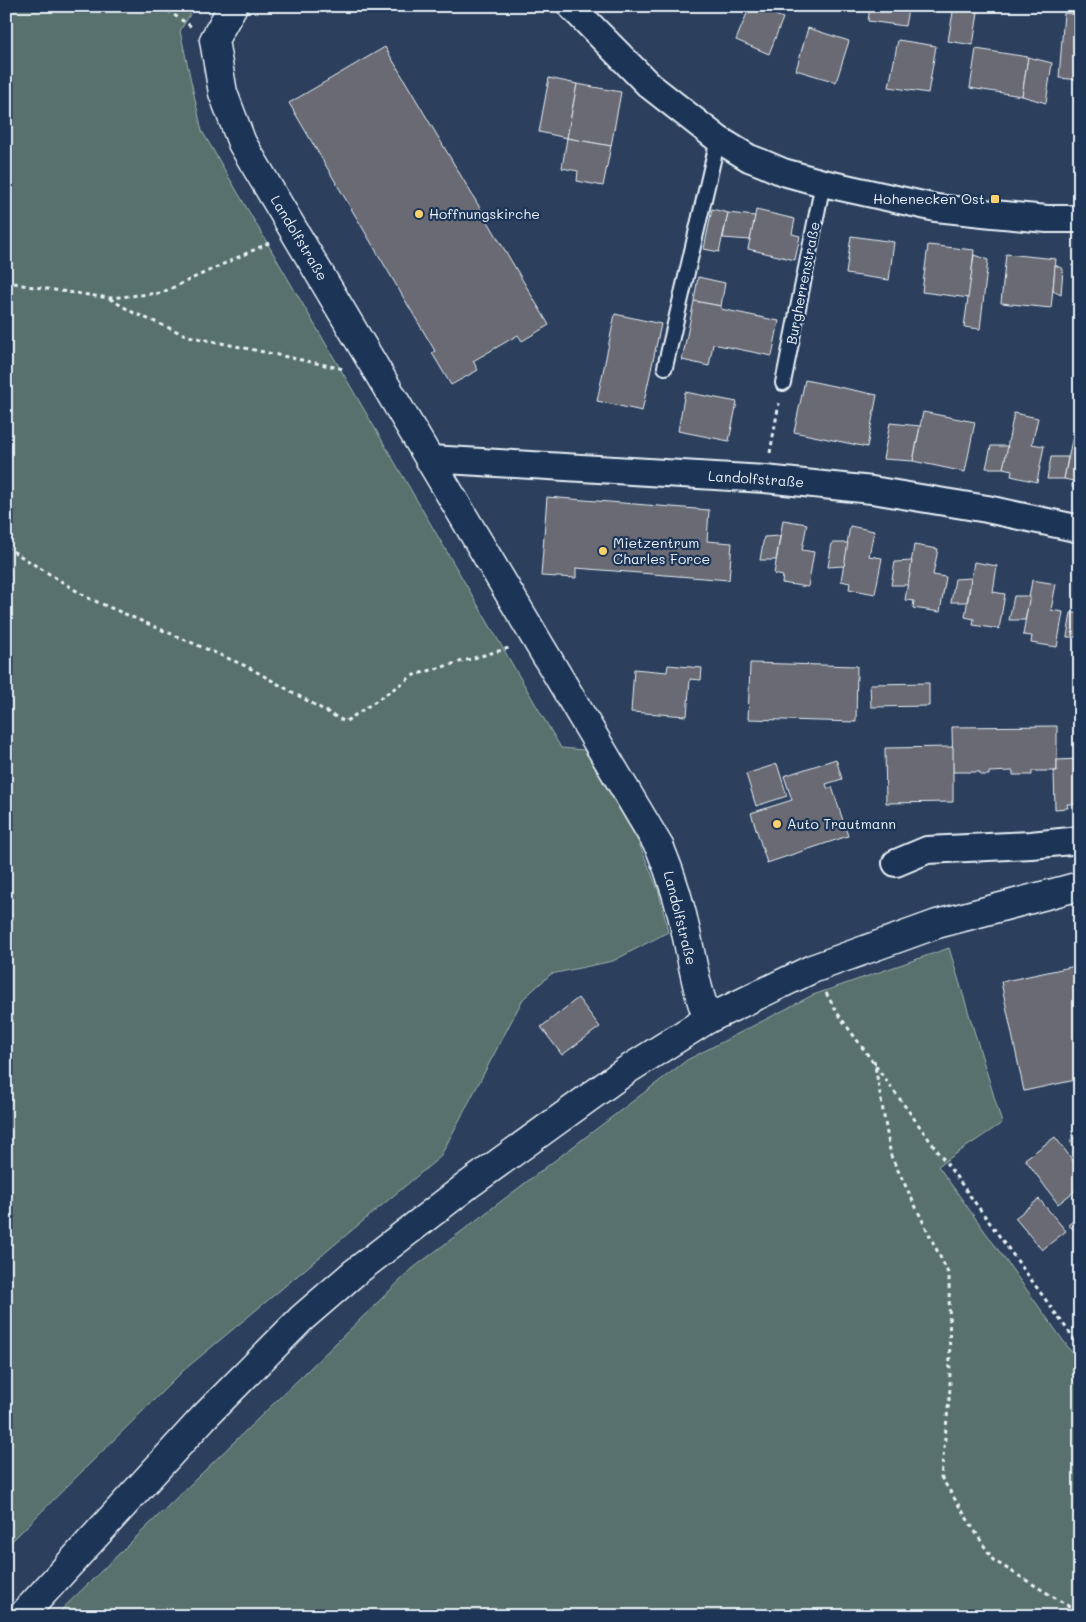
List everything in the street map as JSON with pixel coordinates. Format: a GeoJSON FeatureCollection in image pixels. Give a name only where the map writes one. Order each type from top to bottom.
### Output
{"type":"FeatureCollection","features":[{"type":"Feature","properties":{"kind":"main road"},"geometry":{"type":"LineString","coordinates":[[214,40],[233,6]]}},
{"type":"Feature","properties":{"kind":"main road","name":"Landolfstraße"},"geometry":{"type":"LineString","coordinates":[[214,40],[223,93],[242,143],[660,848],[672,876],[687,936],[699,999],[708,1019]]}},
{"type":"Feature","properties":{"kind":"main road"},"geometry":{"type":"LineString","coordinates":[[22,1616],[204,1417],[302,1318],[354,1273],[468,1185],[628,1070],[708,1019],[812,969],[937,924],[1080,886]]}},
{"type":"Feature","properties":{"kind":"street"},"geometry":{"type":"LineString","coordinates":[[572,6],[649,85],[718,139],[762,164],[782,172],[823,183],[936,208],[993,214],[1075,216]]}},
{"type":"Feature","properties":{"kind":"street","name":"Landolfstraße"},"geometry":{"type":"LineString","coordinates":[[430,459],[765,478],[872,490],[986,509],[1080,529]]}},
{"type":"Feature","properties":{"kind":"street"},"geometry":{"type":"LineString","coordinates":[[896,863],[927,850],[1031,845],[1080,840]]}},
{"type":"Feature","properties":{"kind":"lane"},"geometry":{"type":"LineString","coordinates":[[665,366],[718,139]]}},
{"type":"Feature","properties":{"kind":"lane","name":"Burgherrenstraße"},"geometry":{"type":"LineString","coordinates":[[783,382],[823,183]]}},
{"type":"Feature","properties":{"kind":"path"},"geometry":{"type":"LineString","coordinates":[[161,6],[214,40]]}},
{"type":"Feature","properties":{"kind":"path"},"geometry":{"type":"LineString","coordinates":[[6,281],[109,298],[160,293],[294,231]]}},
{"type":"Feature","properties":{"kind":"path"},"geometry":{"type":"LineString","coordinates":[[109,298],[134,313],[188,336],[381,377]]}},
{"type":"Feature","properties":{"kind":"path"},"geometry":{"type":"LineString","coordinates":[[765,478],[783,382]]}},
{"type":"Feature","properties":{"kind":"path"},"geometry":{"type":"LineString","coordinates":[[6,547],[88,598],[248,667],[345,722],[414,675],[536,640]]}},
{"type":"Feature","properties":{"kind":"path"},"geometry":{"type":"LineString","coordinates":[[812,969],[838,1014],[874,1060],[1080,1347]]}},
{"type":"Feature","properties":{"kind":"path"},"geometry":{"type":"LineString","coordinates":[[874,1060],[891,1156],[949,1275],[950,1389],[941,1477],[993,1560],[1080,1613]]}},
{"type":"Feature","properties":{"kind":"green space"},"geometry":{"type":"Polygon","coordinates":[[[6,6],[195,6],[180,31],[202,131],[561,748],[584,750],[638,841],[659,892],[668,932],[613,961],[551,974],[523,999],[440,1157],[184,1370],[6,1547],[6,6]]]}},
{"type":"Feature","properties":{"kind":"green space"},"geometry":{"type":"Polygon","coordinates":[[[949,948],[1002,1123],[938,1166],[1080,1364],[1080,1616],[55,1616],[412,1269],[687,1060],[813,995],[949,948]]]}},
{"type":"Feature","properties":{"kind":"building"},"geometry":{"type":"Polygon","coordinates":[[[750,6],[783,18],[769,54],[736,40],[750,6]]]}},
{"type":"Feature","properties":{"kind":"building"},"geometry":{"type":"Polygon","coordinates":[[[870,6],[908,9],[905,26],[868,21],[870,6]]]}},
{"type":"Feature","properties":{"kind":"building"},"geometry":{"type":"Polygon","coordinates":[[[954,6],[979,6],[973,45],[948,41],[954,6]]]}},
{"type":"Feature","properties":{"kind":"building"},"geometry":{"type":"Polygon","coordinates":[[[1064,13],[1080,15],[1080,80],[1059,78],[1064,13]]]}},
{"type":"Feature","properties":{"kind":"building"},"geometry":{"type":"Polygon","coordinates":[[[808,28],[849,41],[836,82],[796,70],[808,28]]]}},
{"type":"Feature","properties":{"kind":"building"},"geometry":{"type":"Polygon","coordinates":[[[898,40],[936,46],[928,93],[889,87],[898,40]]]}},
{"type":"Feature","properties":{"kind":"building","name":"Hoffnungskirche"},"geometry":{"type":"Polygon","coordinates":[[[385,47],[549,325],[522,341],[518,335],[473,361],[478,370],[451,385],[432,353],[435,351],[289,103],[385,47]]]}},
{"type":"Feature","properties":{"kind":"building"},"geometry":{"type":"Polygon","coordinates":[[[976,49],[1028,57],[1022,96],[970,88],[976,49]]]}},
{"type":"Feature","properties":{"kind":"building"},"geometry":{"type":"Polygon","coordinates":[[[1028,57],[1052,63],[1046,103],[1022,96],[1028,57]]]}},
{"type":"Feature","properties":{"kind":"building"},"geometry":{"type":"Polygon","coordinates":[[[549,78],[577,84],[567,138],[539,132],[549,78]]]}},
{"type":"Feature","properties":{"kind":"building"},"geometry":{"type":"Polygon","coordinates":[[[577,84],[621,92],[611,146],[567,138],[577,84]]]}},
{"type":"Feature","properties":{"kind":"building"},"geometry":{"type":"Polygon","coordinates":[[[567,138],[611,146],[603,186],[577,181],[578,171],[562,168],[567,138]]]}},
{"type":"Feature","properties":{"kind":"building"},"geometry":{"type":"Polygon","coordinates":[[[712,209],[728,213],[719,252],[704,249],[712,209]]]}},
{"type":"Feature","properties":{"kind":"building"},"geometry":{"type":"Polygon","coordinates":[[[756,210],[795,219],[792,234],[800,236],[795,260],[748,249],[756,210]]]}},
{"type":"Feature","properties":{"kind":"building"},"geometry":{"type":"Polygon","coordinates":[[[728,213],[755,216],[750,240],[723,238],[728,213]]]}},
{"type":"Feature","properties":{"kind":"building"},"geometry":{"type":"Polygon","coordinates":[[[851,236],[894,242],[889,280],[846,274],[851,236]]]}},
{"type":"Feature","properties":{"kind":"building"},"geometry":{"type":"Polygon","coordinates":[[[928,245],[974,250],[969,298],[922,292],[928,245]]]}},
{"type":"Feature","properties":{"kind":"building"},"geometry":{"type":"Polygon","coordinates":[[[1006,254],[1056,259],[1051,308],[1001,303],[1006,254]]]}},
{"type":"Feature","properties":{"kind":"building"},"geometry":{"type":"Polygon","coordinates":[[[974,255],[988,260],[980,329],[964,327],[974,255]]]}},
{"type":"Feature","properties":{"kind":"building"},"geometry":{"type":"Polygon","coordinates":[[[1055,265],[1063,269],[1061,295],[1053,291],[1055,265]]]}},
{"type":"Feature","properties":{"kind":"building"},"geometry":{"type":"Polygon","coordinates":[[[1080,271],[1080,320],[1076,320],[1080,271]]]}},
{"type":"Feature","properties":{"kind":"building"},"geometry":{"type":"Polygon","coordinates":[[[698,277],[725,283],[721,306],[694,301],[698,277]]]}},
{"type":"Feature","properties":{"kind":"building"},"geometry":{"type":"Polygon","coordinates":[[[694,301],[721,306],[721,309],[779,321],[772,356],[713,344],[709,366],[682,360],[694,301]]]}},
{"type":"Feature","properties":{"kind":"building"},"geometry":{"type":"Polygon","coordinates":[[[615,314],[661,324],[642,411],[597,401],[615,314]]]}},
{"type":"Feature","properties":{"kind":"building"},"geometry":{"type":"Polygon","coordinates":[[[805,380],[877,395],[867,447],[794,432],[805,380]]]}},
{"type":"Feature","properties":{"kind":"building"},"geometry":{"type":"Polygon","coordinates":[[[685,392],[737,402],[729,441],[678,431],[685,392]]]}},
{"type":"Feature","properties":{"kind":"building"},"geometry":{"type":"Polygon","coordinates":[[[923,412],[975,422],[965,472],[913,461],[923,412]]]}},
{"type":"Feature","properties":{"kind":"building"},"geometry":{"type":"Polygon","coordinates":[[[1014,413],[1038,418],[1032,444],[1044,446],[1037,482],[1011,476],[1012,470],[1003,468],[1014,413]]]}},
{"type":"Feature","properties":{"kind":"building"},"geometry":{"type":"Polygon","coordinates":[[[890,423],[920,426],[913,461],[883,459],[890,423]]]}},
{"type":"Feature","properties":{"kind":"building"},"geometry":{"type":"Polygon","coordinates":[[[1075,425],[1080,426],[1080,489],[1072,487],[1073,481],[1064,479],[1075,425]]]}},
{"type":"Feature","properties":{"kind":"building"},"geometry":{"type":"Polygon","coordinates":[[[991,446],[1008,446],[1003,468],[986,468],[991,446]]]}},
{"type":"Feature","properties":{"kind":"building"},"geometry":{"type":"Polygon","coordinates":[[[1051,457],[1068,457],[1064,479],[1047,479],[1051,457]]]}},
{"type":"Feature","properties":{"kind":"building"},"geometry":{"type":"Polygon","coordinates":[[[547,497],[709,510],[707,541],[732,543],[729,580],[576,568],[576,578],[541,576],[547,497]]]}},
{"type":"Feature","properties":{"kind":"building"},"geometry":{"type":"Polygon","coordinates":[[[783,520],[807,524],[802,550],[814,552],[808,587],[782,583],[783,576],[774,574],[783,520]]]}},
{"type":"Feature","properties":{"kind":"building"},"geometry":{"type":"Polygon","coordinates":[[[850,526],[874,531],[869,556],[882,558],[875,594],[849,589],[850,583],[841,581],[850,526]]]}},
{"type":"Feature","properties":{"kind":"building"},"geometry":{"type":"Polygon","coordinates":[[[780,536],[776,560],[760,560],[764,537],[780,536]]]}},
{"type":"Feature","properties":{"kind":"building"},"geometry":{"type":"Polygon","coordinates":[[[832,543],[848,543],[844,566],[828,567],[832,543]]]}},
{"type":"Feature","properties":{"kind":"building"},"geometry":{"type":"Polygon","coordinates":[[[914,545],[938,549],[933,575],[946,577],[940,612],[913,608],[914,601],[905,600],[914,545]]]}},
{"type":"Feature","properties":{"kind":"building"},"geometry":{"type":"Polygon","coordinates":[[[912,561],[908,585],[891,585],[895,562],[912,561]]]}},
{"type":"Feature","properties":{"kind":"building"},"geometry":{"type":"Polygon","coordinates":[[[974,562],[997,566],[993,592],[1005,594],[999,629],[973,625],[974,619],[965,617],[974,562]]]}},
{"type":"Feature","properties":{"kind":"building"},"geometry":{"type":"Polygon","coordinates":[[[971,578],[967,602],[951,602],[955,579],[971,578]]]}},
{"type":"Feature","properties":{"kind":"building"},"geometry":{"type":"Polygon","coordinates":[[[1032,580],[1056,584],[1051,610],[1063,612],[1057,647],[1031,643],[1032,636],[1023,635],[1032,580]]]}},
{"type":"Feature","properties":{"kind":"building"},"geometry":{"type":"Polygon","coordinates":[[[1014,596],[1030,596],[1025,620],[1009,620],[1014,596]]]}},
{"type":"Feature","properties":{"kind":"building"},"geometry":{"type":"Polygon","coordinates":[[[1071,613],[1080,613],[1080,637],[1067,637],[1071,613]]]}},
{"type":"Feature","properties":{"kind":"building"},"geometry":{"type":"Polygon","coordinates":[[[750,663],[857,666],[856,722],[748,719],[750,663]]]}},
{"type":"Feature","properties":{"kind":"building"},"geometry":{"type":"Polygon","coordinates":[[[668,665],[702,668],[701,680],[690,679],[687,716],[631,712],[634,669],[667,672],[668,665]]]}},
{"type":"Feature","properties":{"kind":"building"},"geometry":{"type":"Polygon","coordinates":[[[929,683],[929,706],[871,707],[870,684],[929,683]]]}},
{"type":"Feature","properties":{"kind":"building"},"geometry":{"type":"Polygon","coordinates":[[[1057,726],[1057,771],[1032,771],[1032,775],[1013,775],[1013,771],[989,772],[989,775],[980,775],[980,772],[953,772],[952,727],[1057,726]]]}},
{"type":"Feature","properties":{"kind":"building"},"geometry":{"type":"Polygon","coordinates":[[[1079,745],[1080,804],[1067,804],[1068,808],[1055,809],[1054,771],[1057,771],[1057,760],[1079,759],[1079,745]]]}},
{"type":"Feature","properties":{"kind":"building"},"geometry":{"type":"Polygon","coordinates":[[[953,747],[953,802],[886,803],[885,748],[953,747]]]}},
{"type":"Feature","properties":{"kind":"building"},"geometry":{"type":"Polygon","coordinates":[[[836,759],[842,779],[826,784],[828,789],[832,787],[848,836],[767,863],[751,813],[792,800],[784,776],[836,759]]]}},
{"type":"Feature","properties":{"kind":"building"},"geometry":{"type":"Polygon","coordinates":[[[777,764],[787,796],[756,806],[746,774],[777,764]]]}},
{"type":"Feature","properties":{"kind":"building"},"geometry":{"type":"Polygon","coordinates":[[[1080,965],[1080,1079],[1024,1091],[1001,982],[1080,965]]]}},
{"type":"Feature","properties":{"kind":"building"},"geometry":{"type":"Polygon","coordinates":[[[578,998],[600,1027],[562,1055],[541,1027],[578,998]]]}},
{"type":"Feature","properties":{"kind":"building"},"geometry":{"type":"Polygon","coordinates":[[[1080,1132],[1080,1153],[1070,1142],[1080,1132]]]}},
{"type":"Feature","properties":{"kind":"building"},"geometry":{"type":"Polygon","coordinates":[[[1055,1137],[1080,1170],[1080,1187],[1058,1204],[1025,1159],[1055,1137]]]}},
{"type":"Feature","properties":{"kind":"building"},"geometry":{"type":"Polygon","coordinates":[[[1039,1199],[1066,1231],[1042,1250],[1015,1218],[1039,1199]]]}},
{"type":"Feature","properties":{"kind":"building"},"geometry":{"type":"Polygon","coordinates":[[[1080,1215],[1080,1234],[1068,1225],[1080,1215]]]}},
{"type":"Feature","properties":{"kind":"place","name":"Hohenecken Ost"},"geometry":{"type":"Point","coordinates":[995,199]}},
{"type":"Feature","properties":{"kind":"place","name":"Hoffnungskirche"},"geometry":{"type":"Point","coordinates":[419,214]}},
{"type":"Feature","properties":{"kind":"place","name":"Mietzentrum Charles Force"},"geometry":{"type":"Point","coordinates":[603,551]}},
{"type":"Feature","properties":{"kind":"place","name":"Auto Trautmann"},"geometry":{"type":"Point","coordinates":[777,824]}}]}
